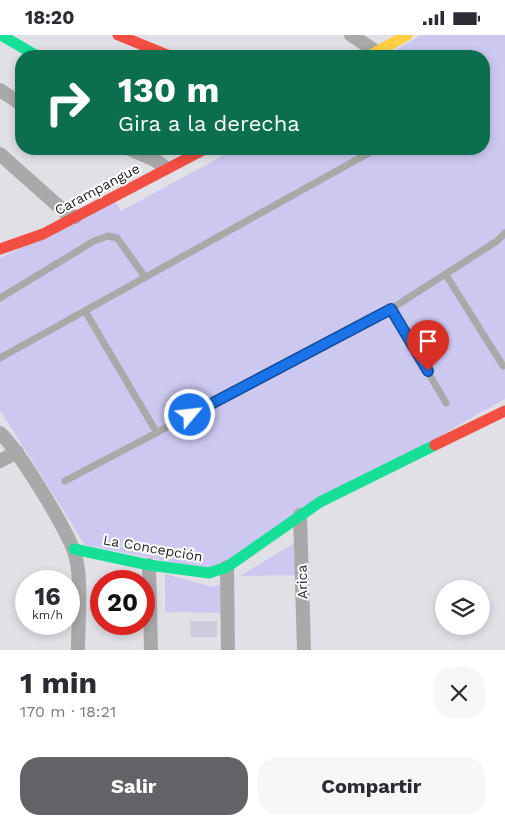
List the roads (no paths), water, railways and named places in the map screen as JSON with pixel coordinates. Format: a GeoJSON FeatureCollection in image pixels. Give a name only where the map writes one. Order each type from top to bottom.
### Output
{"type":"FeatureCollection","features":[{"type":"Feature","properties":{"kind":"street"},"geometry":{"type":"LineString","coordinates":[[1,35],[27,50]]}},
{"type":"Feature","properties":{"kind":"street"},"geometry":{"type":"LineString","coordinates":[[118,35],[155,50]]}},
{"type":"Feature","properties":{"kind":"street"},"geometry":{"type":"LineString","coordinates":[[351,35],[368,50]]}},
{"type":"Feature","properties":{"kind":"street"},"geometry":{"type":"LineString","coordinates":[[380,50],[407,35]]}},
{"type":"Feature","properties":{"kind":"street"},"geometry":{"type":"LineString","coordinates":[[0,90],[15,100]]}},
{"type":"Feature","properties":{"kind":"street"},"geometry":{"type":"LineString","coordinates":[[0,154],[65,212],[75,217]]}},
{"type":"Feature","properties":{"kind":"street"},"geometry":{"type":"LineString","coordinates":[[144,155],[166,168]]}},
{"type":"Feature","properties":{"kind":"street","name":"Carampangue"},"geometry":{"type":"LineString","coordinates":[[0,249],[43,234],[193,155]]}},
{"type":"Feature","properties":{"kind":"street","name":"La Concepción"},"geometry":{"type":"LineString","coordinates":[[74,549],[149,565],[209,573],[227,567],[320,502],[505,411]]}},
{"type":"Feature","properties":{"kind":"street"},"geometry":{"type":"LineString","coordinates":[[0,433],[17,452],[74,549],[78,571],[78,650]]}},
{"type":"Feature","properties":{"kind":"street"},"geometry":{"type":"LineString","coordinates":[[0,461],[17,452]]}},
{"type":"Feature","properties":{"kind":"street","name":"Arica"},"geometry":{"type":"LineString","coordinates":[[300,515],[304,650]]}},
{"type":"Feature","properties":{"kind":"street"},"geometry":{"type":"LineString","coordinates":[[149,565],[151,650]]}},
{"type":"Feature","properties":{"kind":"street"},"geometry":{"type":"LineString","coordinates":[[227,567],[228,650]]}},
{"type":"Feature","properties":{"kind":"lane"},"geometry":{"type":"LineString","coordinates":[[0,358],[365,155]]}},
{"type":"Feature","properties":{"kind":"lane"},"geometry":{"type":"LineString","coordinates":[[65,481],[391,309],[497,241],[505,233]]}},
{"type":"Feature","properties":{"kind":"lane"},"geometry":{"type":"LineString","coordinates":[[0,298],[94,241],[108,236],[117,238],[145,277]]}},
{"type":"Feature","properties":{"kind":"lane"},"geometry":{"type":"LineString","coordinates":[[446,275],[503,366]]}},
{"type":"Feature","properties":{"kind":"lane"},"geometry":{"type":"LineString","coordinates":[[391,309],[446,403]]}},
{"type":"Feature","properties":{"kind":"lane"},"geometry":{"type":"LineString","coordinates":[[85,311],[157,433]]}}]}
